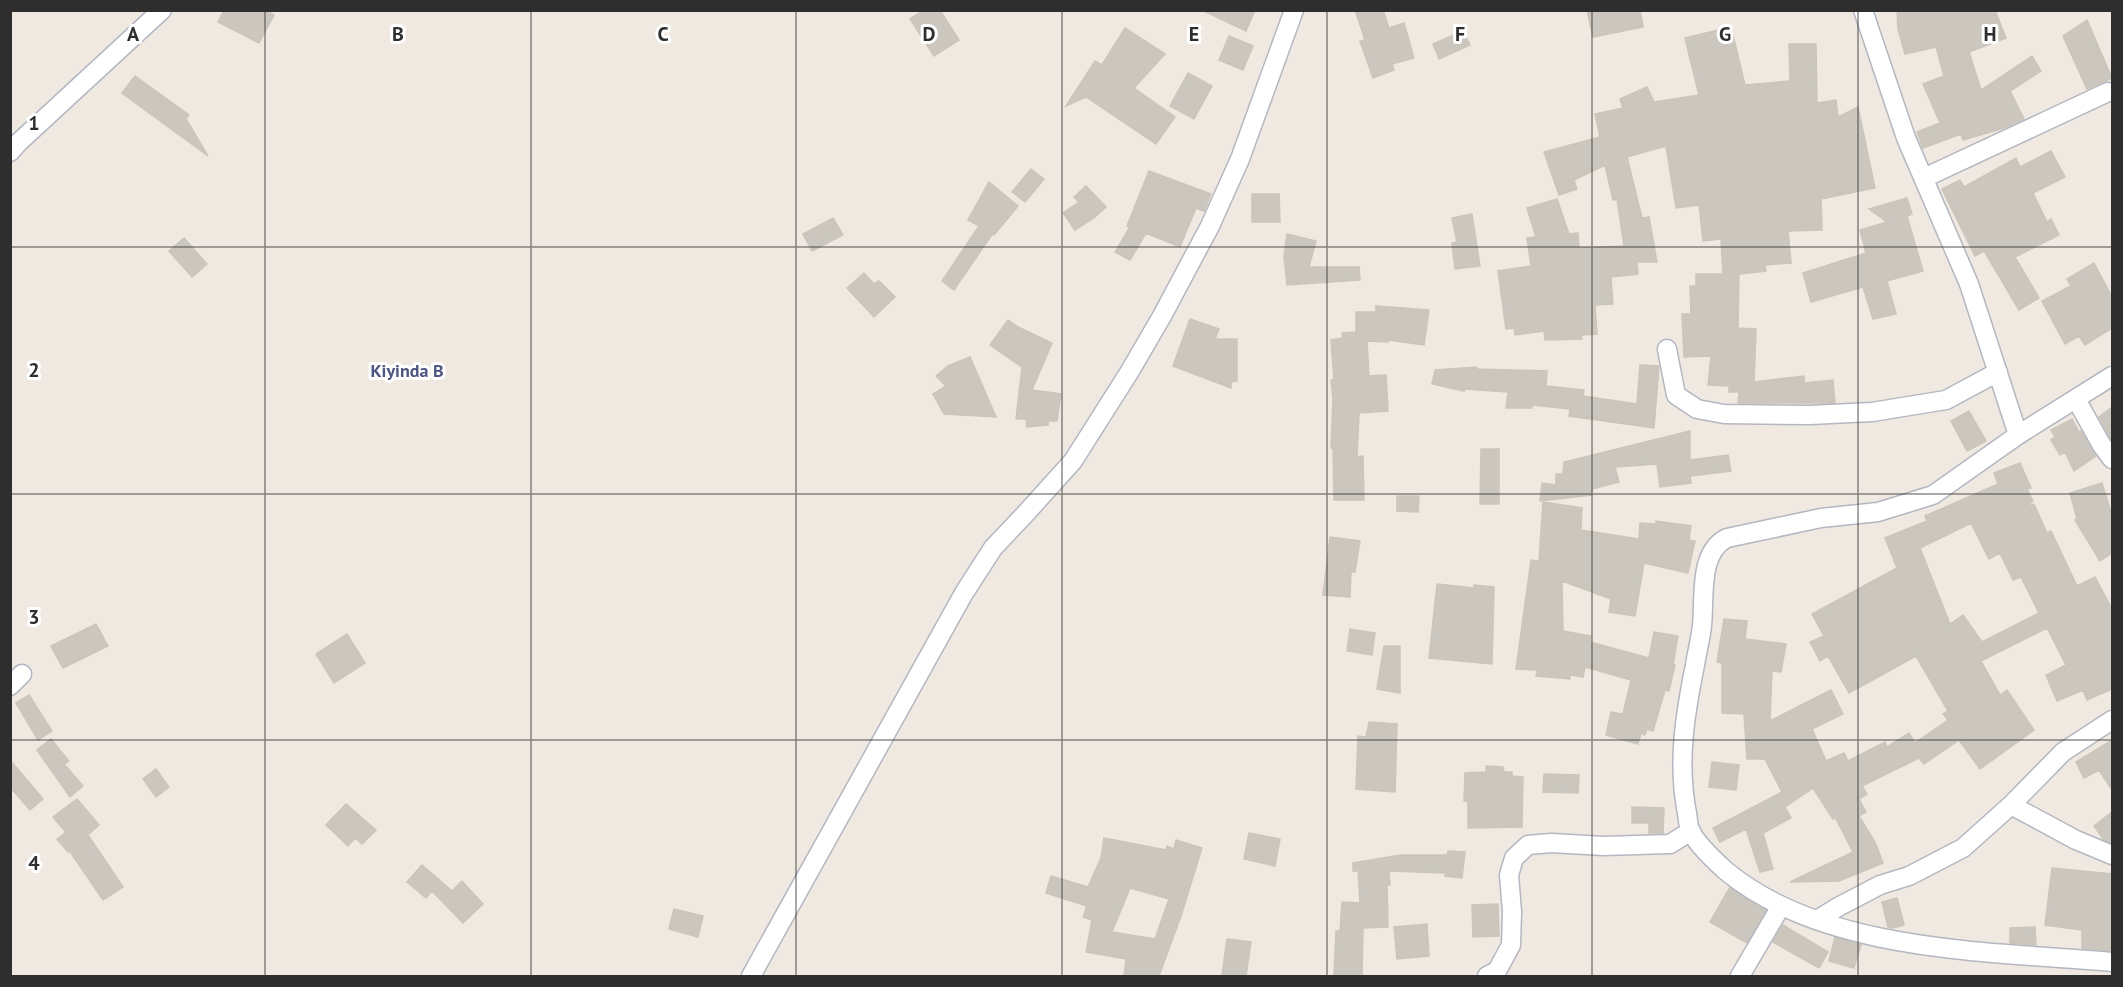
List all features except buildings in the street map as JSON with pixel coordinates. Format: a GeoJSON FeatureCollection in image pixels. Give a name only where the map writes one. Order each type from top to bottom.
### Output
{"type":"FeatureCollection","features":[{"type":"Feature","properties":{"kind":"street"},"geometry":{"type":"LineString","coordinates":[[10,152],[18,142],[162,10]]}},
{"type":"Feature","properties":{"kind":"street"},"geometry":{"type":"LineString","coordinates":[[751,976],[964,593],[993,548],[1073,460],[1162,316],[1210,226],[1240,159],[1294,10]]}},
{"type":"Feature","properties":{"kind":"street"},"geometry":{"type":"LineString","coordinates":[[1863,10],[1906,138],[1969,284],[2018,435]]}},
{"type":"Feature","properties":{"kind":"street"},"geometry":{"type":"LineString","coordinates":[[1924,178],[2108,92]]}},
{"type":"Feature","properties":{"kind":"street"},"geometry":{"type":"LineString","coordinates":[[1667,349],[1676,394],[1697,409],[1724,414],[1810,415],[1861,412],[1925,404],[1946,400],[1998,372]]}},
{"type":"Feature","properties":{"kind":"street"},"geometry":{"type":"LineString","coordinates":[[2112,376],[2018,435],[1933,495],[1878,512],[1821,518],[1727,538],[1719,542],[1706,568],[1702,627],[1683,740],[1682,787],[1691,831],[1723,868],[1736,879],[1781,906],[1817,921],[1894,941],[2112,962]]}},
{"type":"Feature","properties":{"kind":"street"},"geometry":{"type":"LineString","coordinates":[[2076,399],[2112,459]]}},
{"type":"Feature","properties":{"kind":"street"},"geometry":{"type":"LineString","coordinates":[[1817,921],[1880,885],[1909,876],[1963,848],[2011,805],[2063,752],[2112,720]]}},
{"type":"Feature","properties":{"kind":"street"},"geometry":{"type":"LineString","coordinates":[[2011,805],[2076,840],[2112,855]]}},
{"type":"Feature","properties":{"kind":"street"},"geometry":{"type":"LineString","coordinates":[[1487,976],[1497,971],[1511,945],[1512,912],[1509,875],[1514,858],[1528,845],[1551,843],[1605,846],[1670,844],[1691,831]]}},
{"type":"Feature","properties":{"kind":"street"},"geometry":{"type":"LineString","coordinates":[[1740,976],[1781,906]]}},
{"type":"Feature","properties":{"kind":"district","name":"Kiyinda B"},"geometry":{"type":"Point","coordinates":[407,371]}}]}
